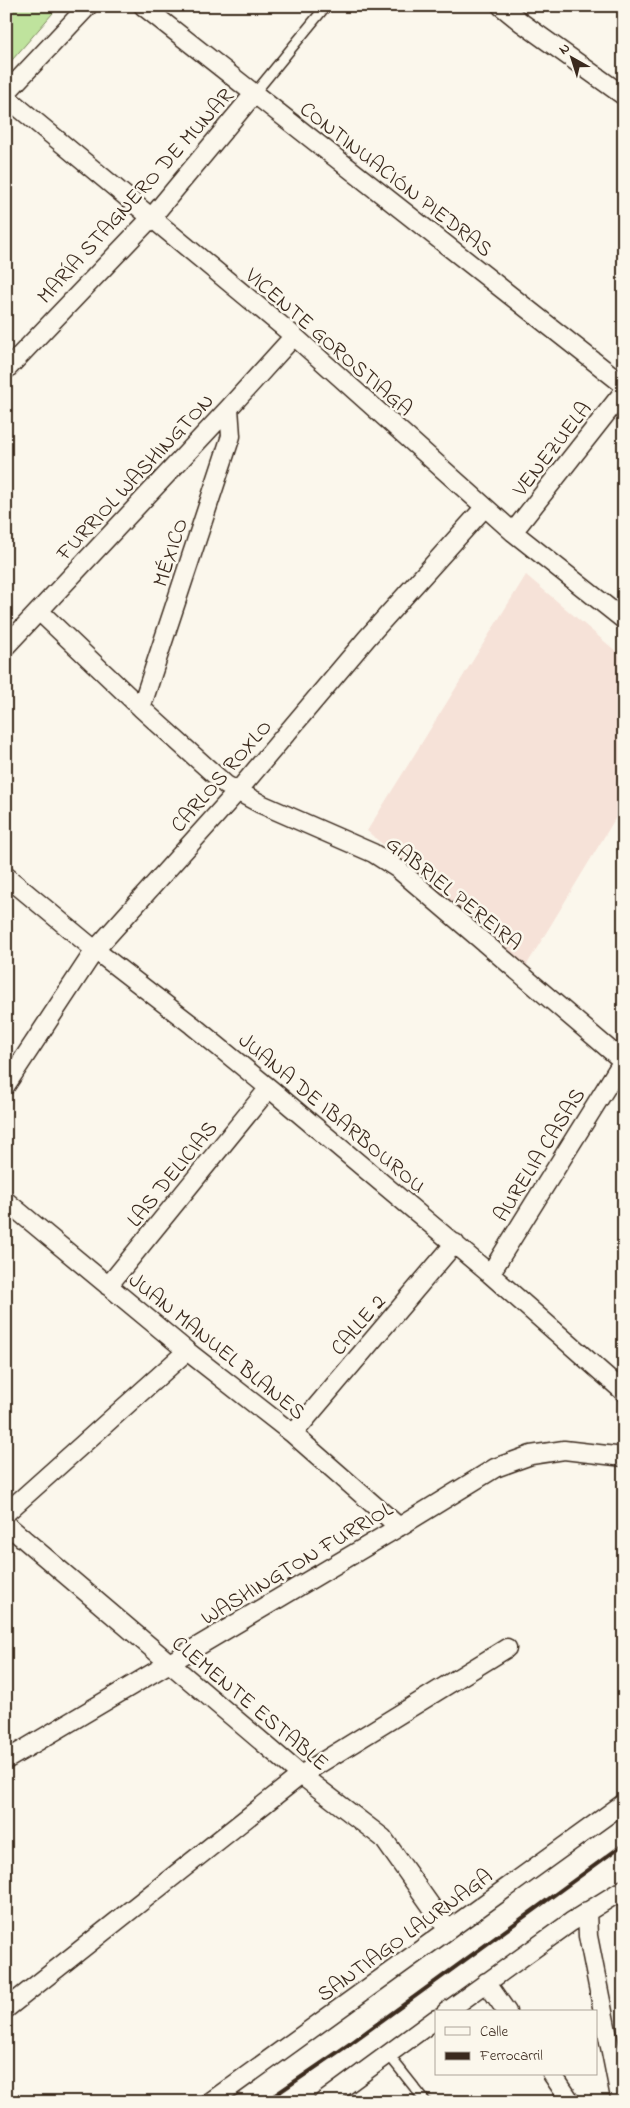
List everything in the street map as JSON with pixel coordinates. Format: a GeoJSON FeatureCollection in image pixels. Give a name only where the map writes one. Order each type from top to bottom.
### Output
{"type":"FeatureCollection","features":[{"type":"Feature","properties":{"kind":"street"},"geometry":{"type":"LineString","coordinates":[[6,95],[88,6]]}},
{"type":"Feature","properties":{"kind":"street","name":"CONTINUACIÓN PIEDRAS"},"geometry":{"type":"LineString","coordinates":[[143,6],[624,385]]}},
{"type":"Feature","properties":{"kind":"street"},"geometry":{"type":"LineString","coordinates":[[502,6],[522,23],[624,96]]}},
{"type":"Feature","properties":{"kind":"street","name":"MARÍA STAGNERO DE MUNAR"},"geometry":{"type":"LineString","coordinates":[[6,370],[152,217],[254,94]]}},
{"type":"Feature","properties":{"kind":"street","name":"VICENTE GOROSTIAGA"},"geometry":{"type":"LineString","coordinates":[[6,95],[294,336],[484,508],[624,620]]}},
{"type":"Feature","properties":{"kind":"street","name":"FURRIOL WASHINGTON"},"geometry":{"type":"LineString","coordinates":[[6,646],[294,336]]}},
{"type":"Feature","properties":{"kind":"street","name":"VENEZUELA"},"geometry":{"type":"LineString","coordinates":[[513,532],[624,391]]}},
{"type":"Feature","properties":{"kind":"street","name":"MÉXICO"},"geometry":{"type":"LineString","coordinates":[[141,708],[231,436],[229,408]]}},
{"type":"Feature","properties":{"kind":"street","name":"CARLOS ROXLO"},"geometry":{"type":"LineString","coordinates":[[6,1085],[95,950],[237,792],[367,638],[484,508]]}},
{"type":"Feature","properties":{"kind":"street","name":"GABRIEL PEREIRA"},"geometry":{"type":"LineString","coordinates":[[39,611],[141,708],[226,785],[237,792],[373,852],[398,869],[623,1061]]}},
{"type":"Feature","properties":{"kind":"street","name":"JUANA DE IBARBOUROU"},"geometry":{"type":"LineString","coordinates":[[6,876],[95,950],[192,1024],[455,1243],[624,1392]]}},
{"type":"Feature","properties":{"kind":"street","name":"AURELIA CASAS"},"geometry":{"type":"LineString","coordinates":[[490,1274],[623,1061]]}},
{"type":"Feature","properties":{"kind":"street","name":"LAS DELICIAS"},"geometry":{"type":"LineString","coordinates":[[108,1286],[269,1088]]}},
{"type":"Feature","properties":{"kind":"street","name":"JUAN MANUEL BLANES"},"geometry":{"type":"LineString","coordinates":[[6,1201],[108,1286],[293,1434],[399,1527]]}},
{"type":"Feature","properties":{"kind":"street","name":"CALLE 2"},"geometry":{"type":"LineString","coordinates":[[293,1434],[455,1243]]}},
{"type":"Feature","properties":{"kind":"street"},"geometry":{"type":"LineString","coordinates":[[6,1513],[187,1350]]}},
{"type":"Feature","properties":{"kind":"street","name":"WASHINGTON FURRIOL"},"geometry":{"type":"LineString","coordinates":[[6,1760],[495,1468],[530,1456],[564,1450],[624,1457]]}},
{"type":"Feature","properties":{"kind":"street","name":"CLEMENTE ESTABLE"},"geometry":{"type":"LineString","coordinates":[[6,1524],[301,1775],[383,1838],[448,1930]]}},
{"type":"Feature","properties":{"kind":"street"},"geometry":{"type":"LineString","coordinates":[[6,2009],[301,1775],[507,1648]]}},
{"type":"Feature","properties":{"kind":"street","name":"SANTIAGO LAURNAGA"},"geometry":{"type":"LineString","coordinates":[[210,2102],[624,1803]]}},
{"type":"Feature","properties":{"kind":"street"},"geometry":{"type":"LineString","coordinates":[[449,2010],[587,1912],[624,1889]]}},
{"type":"Feature","properties":{"kind":"street"},"geometry":{"type":"LineString","coordinates":[[587,1912],[588,1936],[621,2102]]}},
{"type":"Feature","properties":{"kind":"street"},"geometry":{"type":"LineString","coordinates":[[486,1982],[506,2010]]}},
{"type":"Feature","properties":{"kind":"street"},"geometry":{"type":"LineString","coordinates":[[323,2102],[435,2020]]}},
{"type":"Feature","properties":{"kind":"street"},"geometry":{"type":"LineString","coordinates":[[553,2076],[571,2102]]}},
{"type":"Feature","properties":{"kind":"lane"},"geometry":{"type":"LineString","coordinates":[[254,94],[326,6]]}},
{"type":"Feature","properties":{"kind":"lane"},"geometry":{"type":"LineString","coordinates":[[388,2054],[426,2102]]}},
{"type":"Feature","properties":{"kind":"shaded area"},"geometry":{"type":"Polygon","coordinates":[[[526,575],[624,658],[624,804],[526,966],[367,831],[526,575]]]}},
{"type":"Feature","properties":{"kind":"green space"},"geometry":{"type":"Polygon","coordinates":[[[6,6],[59,6],[6,67],[6,6]]]}},
{"type":"Feature","properties":{"kind":"railway"},"geometry":{"type":"LineString","coordinates":[[265,2102],[351,2043],[624,1844]]}}]}
